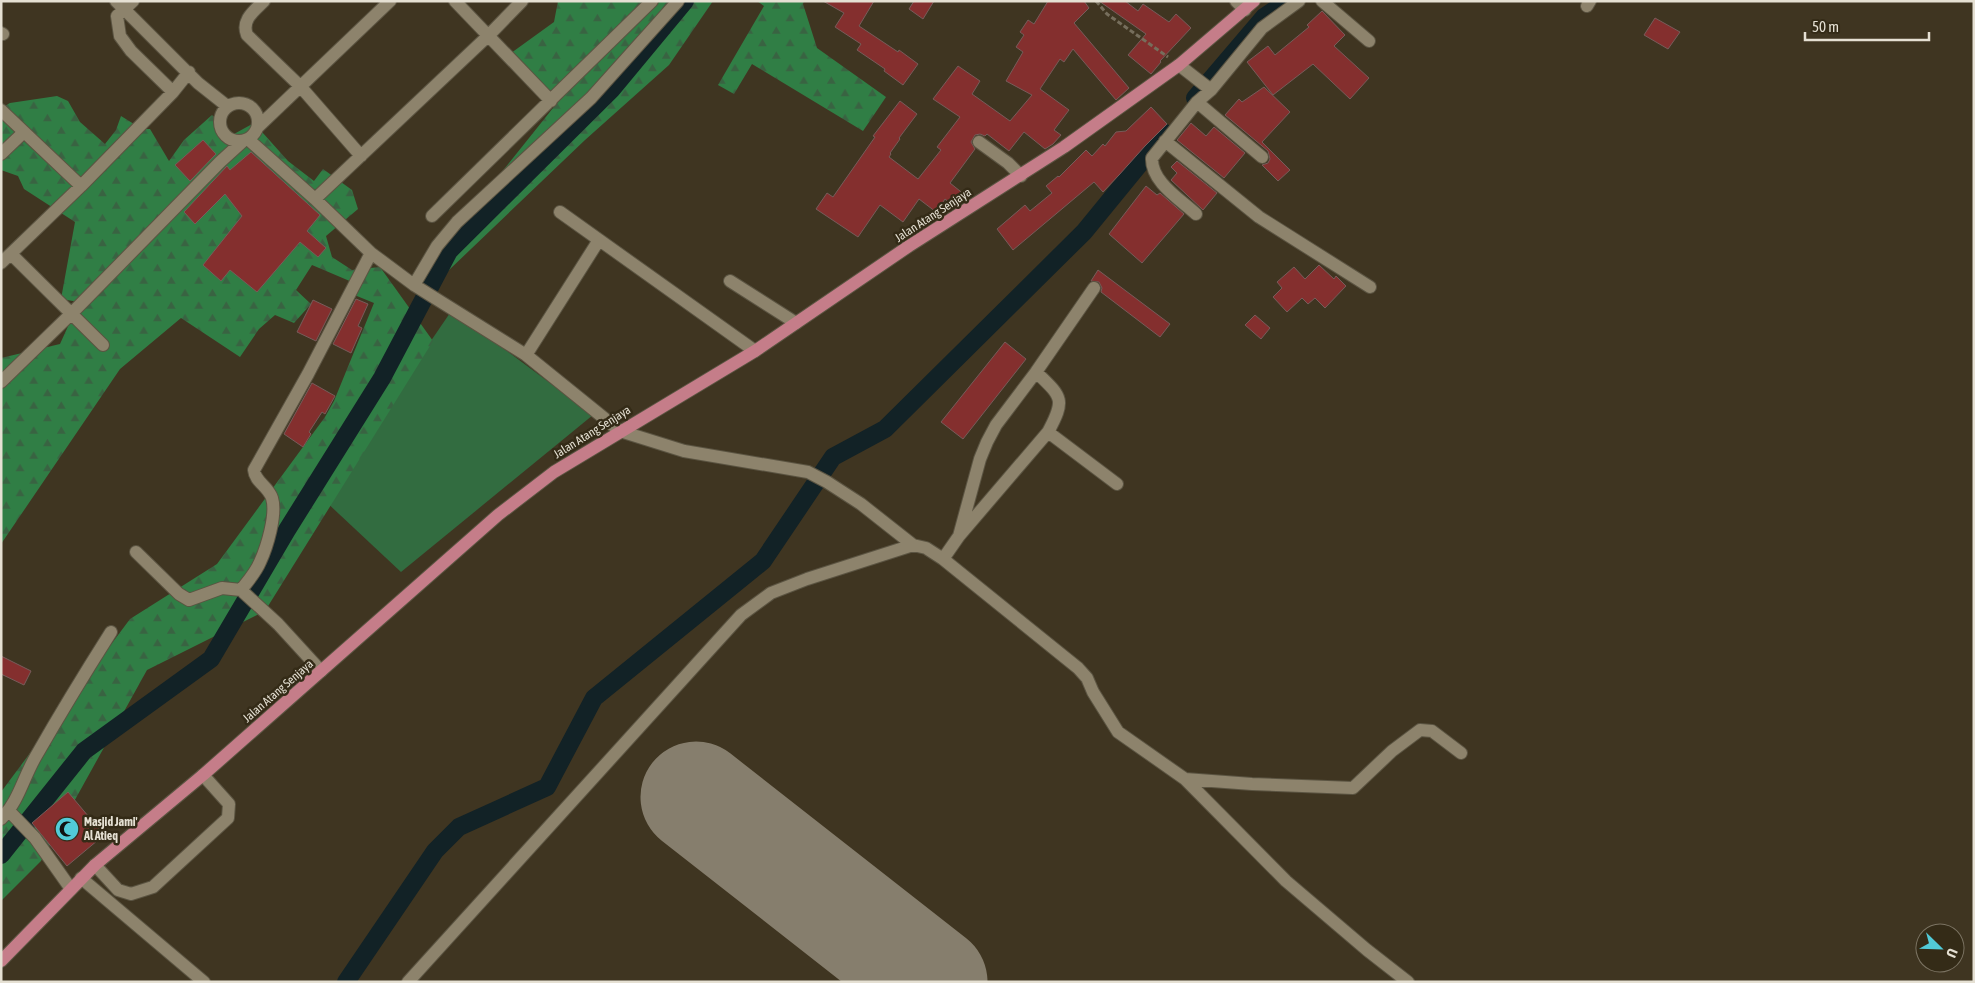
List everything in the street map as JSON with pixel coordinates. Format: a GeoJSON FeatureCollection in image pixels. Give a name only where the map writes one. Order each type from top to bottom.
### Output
{"type":"FeatureCollection","features":[{"type":"Feature","properties":{"kind":"main road","name":"Jalan Atang Senjaya"},"geometry":{"type":"LineString","coordinates":[[1,961],[95,865],[203,775],[498,515],[554,472],[620,430],[754,351],[909,246],[1021,176],[1179,64],[1245,4]]}},
{"type":"Feature","properties":{"kind":"street"},"geometry":{"type":"LineString","coordinates":[[264,1],[249,16],[245,23],[247,35],[300,86],[360,156]]}},
{"type":"Feature","properties":{"kind":"street"},"geometry":{"type":"LineString","coordinates":[[1,382],[72,313],[220,162],[254,134],[258,127],[390,1]]}},
{"type":"Feature","properties":{"kind":"street"},"geometry":{"type":"LineString","coordinates":[[455,1],[551,101]]}},
{"type":"Feature","properties":{"kind":"street"},"geometry":{"type":"LineString","coordinates":[[315,199],[489,35],[522,1]]}},
{"type":"Feature","properties":{"kind":"street"},"geometry":{"type":"LineString","coordinates":[[432,216],[652,1]]}},
{"type":"Feature","properties":{"kind":"street"},"geometry":{"type":"LineString","coordinates":[[417,286],[437,246],[457,222],[596,93],[678,1]]}},
{"type":"Feature","properties":{"kind":"street"},"geometry":{"type":"LineString","coordinates":[[1196,214],[1157,177],[1152,158],[1197,102],[1262,28],[1298,1]]}},
{"type":"Feature","properties":{"kind":"street"},"geometry":{"type":"LineString","coordinates":[[1322,1],[1369,40]]}},
{"type":"Feature","properties":{"kind":"street"},"geometry":{"type":"LineString","coordinates":[[174,92],[131,51],[120,36],[117,16],[124,4],[198,83],[227,106]]}},
{"type":"Feature","properties":{"kind":"street"},"geometry":{"type":"LineString","coordinates":[[1179,64],[1209,89]]}},
{"type":"Feature","properties":{"kind":"street"},"geometry":{"type":"LineString","coordinates":[[1,263],[174,92],[189,72]]}},
{"type":"Feature","properties":{"kind":"street"},"geometry":{"type":"LineString","coordinates":[[1197,102],[1262,157]]}},
{"type":"Feature","properties":{"kind":"street"},"geometry":{"type":"LineString","coordinates":[[258,127],[257,115],[252,107],[237,103],[227,106],[220,117],[219,125],[227,138],[234,142],[245,141],[315,199],[371,253],[417,286],[526,355],[620,430],[684,451],[808,472],[861,504],[913,545],[926,548],[943,559],[1078,668],[1087,678],[1093,692],[1118,732],[1186,779],[1286,881],[1408,982]]}},
{"type":"Feature","properties":{"kind":"street"},"geometry":{"type":"LineString","coordinates":[[1,110],[81,186]]}},
{"type":"Feature","properties":{"kind":"street"},"geometry":{"type":"LineString","coordinates":[[1,154],[24,132]]}},
{"type":"Feature","properties":{"kind":"street"},"geometry":{"type":"LineString","coordinates":[[1165,141],[1259,217],[1370,286]]}},
{"type":"Feature","properties":{"kind":"street"},"geometry":{"type":"LineString","coordinates":[[980,142],[1008,163],[1021,176]]}},
{"type":"Feature","properties":{"kind":"street"},"geometry":{"type":"LineString","coordinates":[[560,212],[754,351]]}},
{"type":"Feature","properties":{"kind":"street"},"geometry":{"type":"LineString","coordinates":[[526,355],[599,240]]}},
{"type":"Feature","properties":{"kind":"street"},"geometry":{"type":"LineString","coordinates":[[243,592],[260,562],[268,537],[273,509],[270,493],[254,476],[254,470],[308,374],[371,253]]}},
{"type":"Feature","properties":{"kind":"street"},"geometry":{"type":"LineString","coordinates":[[11,254],[102,344]]}},
{"type":"Feature","properties":{"kind":"street"},"geometry":{"type":"LineString","coordinates":[[730,281],[796,323]]}},
{"type":"Feature","properties":{"kind":"street"},"geometry":{"type":"LineString","coordinates":[[959,536],[980,459],[996,425],[1036,372],[1094,288]]}},
{"type":"Feature","properties":{"kind":"street"},"geometry":{"type":"LineString","coordinates":[[943,559],[959,536],[1048,432],[1058,414],[1060,403],[1056,391],[1036,372]]}},
{"type":"Feature","properties":{"kind":"street"},"geometry":{"type":"LineString","coordinates":[[1048,432],[1117,484]]}},
{"type":"Feature","properties":{"kind":"street"},"geometry":{"type":"LineString","coordinates":[[408,982],[741,615],[771,593],[806,579],[913,545]]}},
{"type":"Feature","properties":{"kind":"street"},"geometry":{"type":"LineString","coordinates":[[136,552],[179,594],[189,600],[222,588],[243,592],[278,624],[321,670]]}},
{"type":"Feature","properties":{"kind":"street"},"geometry":{"type":"LineString","coordinates":[[71,889],[35,838],[9,816],[17,800],[22,782],[35,758],[111,632]]}},
{"type":"Feature","properties":{"kind":"street"},"geometry":{"type":"LineString","coordinates":[[1186,779],[1354,788],[1392,751],[1420,730],[1432,731],[1461,753]]}},
{"type":"Feature","properties":{"kind":"street"},"geometry":{"type":"LineString","coordinates":[[95,865],[118,890],[131,894],[153,887],[228,818],[229,804],[203,775]]}},
{"type":"Feature","properties":{"kind":"street"},"geometry":{"type":"LineString","coordinates":[[81,878],[204,982]]}},
{"type":"Feature","properties":{"kind":"path"},"geometry":{"type":"LineString","coordinates":[[1096,1],[1107,14],[1179,64]]}},
{"type":"Feature","properties":{"kind":"green space"},"geometry":{"type":"Polygon","coordinates":[[[558,1],[713,1],[669,65],[585,140],[426,292],[438,252],[557,103],[507,56],[554,22],[558,1]]]}},
{"type":"Feature","properties":{"kind":"green space"},"geometry":{"type":"Polygon","coordinates":[[[757,1],[804,1],[803,4],[817,48],[886,97],[863,131],[752,64],[734,94],[718,85],[764,6],[757,1]]]}},
{"type":"Feature","properties":{"kind":"green space"},"geometry":{"type":"Polygon","coordinates":[[[57,96],[68,101],[80,122],[105,144],[116,130],[121,116],[142,129],[150,129],[169,161],[184,140],[212,115],[234,134],[254,123],[288,161],[314,181],[323,169],[352,190],[358,209],[326,236],[332,257],[352,270],[380,267],[433,341],[265,611],[147,670],[41,861],[1,901],[1,792],[130,619],[217,564],[325,417],[334,401],[374,303],[352,294],[352,282],[312,265],[296,290],[311,304],[294,323],[275,315],[259,329],[240,357],[181,318],[120,369],[1,544],[1,358],[60,344],[79,302],[61,299],[75,222],[24,189],[18,176],[1,170],[1,108],[10,103],[57,96]]]}},
{"type":"Feature","properties":{"kind":"green space"},"geometry":{"type":"Polygon","coordinates":[[[452,310],[593,415],[401,572],[323,499],[452,310]]]}},
{"type":"Feature","properties":{"kind":"building"},"geometry":{"type":"Polygon","coordinates":[[[823,1],[874,1],[859,26],[918,64],[903,85],[884,71],[885,69],[857,50],[861,44],[835,27],[844,13],[823,1]]]}},
{"type":"Feature","properties":{"kind":"building"},"geometry":{"type":"Polygon","coordinates":[[[914,1],[934,1],[923,19],[909,9],[914,1]]]}},
{"type":"Feature","properties":{"kind":"building"},"geometry":{"type":"Polygon","coordinates":[[[1048,1],[1084,1],[1089,8],[1074,23],[1129,88],[1116,100],[1073,49],[1064,62],[1060,59],[1040,89],[1069,110],[1054,130],[1061,135],[1053,144],[1045,149],[1024,132],[1009,151],[987,134],[985,136],[975,135],[971,142],[975,149],[950,183],[965,195],[955,207],[945,199],[936,212],[919,199],[903,222],[880,205],[858,237],[816,209],[827,193],[833,197],[875,137],[873,136],[900,101],[917,114],[899,138],[889,157],[918,179],[941,150],[937,147],[960,117],[933,99],[958,66],[980,81],[972,94],[1010,121],[1032,95],[1006,81],[1023,52],[1016,47],[1024,35],[1020,32],[1028,20],[1034,24],[1048,1]]]}},
{"type":"Feature","properties":{"kind":"building"},"geometry":{"type":"Polygon","coordinates":[[[1099,1],[1125,1],[1138,11],[1143,4],[1169,22],[1176,14],[1191,28],[1160,61],[1151,74],[1128,55],[1146,34],[1099,1]]]}},
{"type":"Feature","properties":{"kind":"building"},"geometry":{"type":"Polygon","coordinates":[[[1322,11],[1345,35],[1334,46],[1369,78],[1350,99],[1313,64],[1273,95],[1247,62],[1268,46],[1275,55],[1309,27],[1307,25],[1322,11]]]}},
{"type":"Feature","properties":{"kind":"building"},"geometry":{"type":"Polygon","coordinates":[[[1655,18],[1680,32],[1668,49],[1644,35],[1655,18]]]}},
{"type":"Feature","properties":{"kind":"building"},"geometry":{"type":"Polygon","coordinates":[[[1264,87],[1290,112],[1262,142],[1290,170],[1278,181],[1262,165],[1268,163],[1270,159],[1268,151],[1225,115],[1239,99],[1242,102],[1264,87]]]}},
{"type":"Feature","properties":{"kind":"building"},"geometry":{"type":"Polygon","coordinates":[[[1151,107],[1167,124],[1103,192],[1094,182],[1013,250],[997,229],[1025,205],[1030,211],[1052,193],[1046,186],[1059,177],[1086,150],[1092,156],[1103,144],[1105,146],[1116,132],[1126,131],[1151,107]]]}},
{"type":"Feature","properties":{"kind":"building"},"geometry":{"type":"Polygon","coordinates":[[[1191,123],[1206,136],[1214,127],[1245,153],[1224,178],[1177,140],[1191,123]]]}},
{"type":"Feature","properties":{"kind":"building"},"geometry":{"type":"Polygon","coordinates":[[[203,140],[216,154],[190,181],[175,165],[203,140]]]}},
{"type":"Feature","properties":{"kind":"building"},"geometry":{"type":"Polygon","coordinates":[[[251,152],[320,215],[307,231],[326,248],[318,257],[300,242],[257,292],[230,270],[221,281],[203,265],[242,216],[225,194],[195,224],[184,212],[227,166],[230,170],[251,152]]]}},
{"type":"Feature","properties":{"kind":"building"},"geometry":{"type":"Polygon","coordinates":[[[1177,161],[1217,193],[1203,210],[1171,180],[1177,173],[1171,167],[1177,161]]]}},
{"type":"Feature","properties":{"kind":"building"},"geometry":{"type":"Polygon","coordinates":[[[1146,186],[1157,195],[1160,193],[1184,214],[1142,263],[1109,234],[1146,186]]]}},
{"type":"Feature","properties":{"kind":"building"},"geometry":{"type":"Polygon","coordinates":[[[1319,265],[1334,279],[1336,276],[1346,286],[1325,308],[1315,298],[1308,304],[1302,298],[1287,312],[1273,297],[1282,288],[1277,282],[1294,267],[1305,279],[1319,265]]]}},
{"type":"Feature","properties":{"kind":"building"},"geometry":{"type":"Polygon","coordinates":[[[1098,270],[1170,324],[1160,337],[1101,292],[1102,288],[1099,282],[1091,281],[1098,270]]]}},
{"type":"Feature","properties":{"kind":"building"},"geometry":{"type":"Polygon","coordinates":[[[356,299],[368,304],[358,326],[362,328],[351,353],[333,344],[356,299]]]}},
{"type":"Feature","properties":{"kind":"building"},"geometry":{"type":"Polygon","coordinates":[[[313,300],[332,309],[316,341],[297,332],[313,300]]]}},
{"type":"Feature","properties":{"kind":"building"},"geometry":{"type":"Polygon","coordinates":[[[1255,315],[1270,328],[1261,339],[1245,325],[1255,315]]]}},
{"type":"Feature","properties":{"kind":"building"},"geometry":{"type":"Polygon","coordinates":[[[1005,342],[1026,359],[963,439],[941,422],[1005,342]]]}},
{"type":"Feature","properties":{"kind":"building"},"geometry":{"type":"Polygon","coordinates":[[[312,383],[335,396],[325,414],[322,412],[309,432],[311,434],[303,447],[284,434],[312,383]]]}},
{"type":"Feature","properties":{"kind":"building"},"geometry":{"type":"Polygon","coordinates":[[[1,656],[31,671],[24,685],[1,674],[1,656]]]}},
{"type":"Feature","properties":{"kind":"building","name":"Masjid Jami' Al Atieq"},"geometry":{"type":"Polygon","coordinates":[[[68,792],[104,835],[67,866],[32,823],[68,792]]]}},
{"type":"Feature","properties":{"kind":"waterway"},"geometry":{"type":"LineString","coordinates":[[1,855],[84,751],[211,659],[287,530],[382,378],[449,251],[612,89],[685,1]]}},
{"type":"Feature","properties":{"kind":"waterway"},"geometry":{"type":"LineString","coordinates":[[1195,98],[1264,17],[1288,1]]}},
{"type":"Feature","properties":{"kind":"waterway"},"geometry":{"type":"LineString","coordinates":[[346,982],[435,851],[459,827],[547,787],[594,698],[763,561],[833,457],[885,429],[1084,232],[1165,133]]}},
{"type":"Feature","properties":{"kind":"runway"},"geometry":{"type":"LineString","coordinates":[[696,797],[932,982]]}},
{"type":"Feature","properties":{"kind":"place","name":"Masjid Jami' Al Atieq"},"geometry":{"type":"Point","coordinates":[67,829]}}]}
